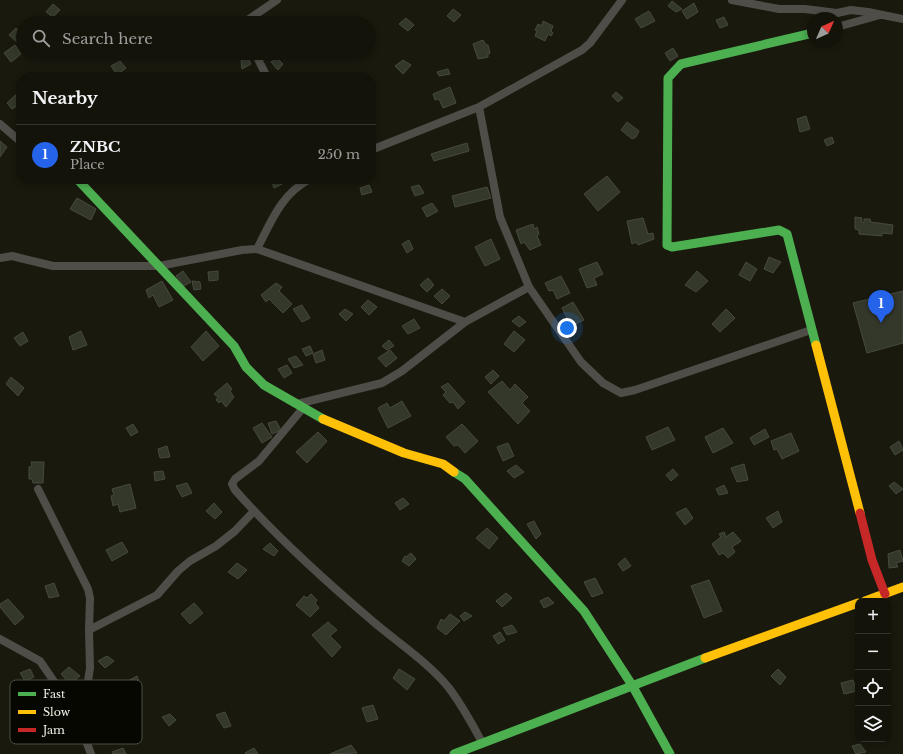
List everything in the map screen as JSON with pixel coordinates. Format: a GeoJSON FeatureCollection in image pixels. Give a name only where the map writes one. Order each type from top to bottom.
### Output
{"type":"FeatureCollection","features":[{"type":"Feature","properties":{"kind":"street"},"geometry":{"type":"LineString","coordinates":[[253,16],[276,0]]}},
{"type":"Feature","properties":{"kind":"street"},"geometry":{"type":"LineString","coordinates":[[376,148],[479,107],[582,50],[590,43],[622,0]]}},
{"type":"Feature","properties":{"kind":"street"},"geometry":{"type":"LineString","coordinates":[[732,0],[779,9],[837,13],[851,10],[903,19]]}},
{"type":"Feature","properties":{"kind":"street"},"geometry":{"type":"LineString","coordinates":[[843,25],[882,15]]}},
{"type":"Feature","properties":{"kind":"street"},"geometry":{"type":"LineString","coordinates":[[807,34],[681,64],[668,78],[667,245],[672,247],[778,230],[784,231],[789,238],[811,330],[872,560],[885,594]]}},
{"type":"Feature","properties":{"kind":"street"},"geometry":{"type":"LineString","coordinates":[[258,60],[264,72]]}},
{"type":"Feature","properties":{"kind":"street"},"geometry":{"type":"LineString","coordinates":[[479,107],[500,217],[529,287],[581,362],[603,383],[621,393],[635,390],[811,330]]}},
{"type":"Feature","properties":{"kind":"street"},"geometry":{"type":"LineString","coordinates":[[0,124],[16,138]]}},
{"type":"Feature","properties":{"kind":"street"},"geometry":{"type":"LineString","coordinates":[[82,184],[234,346],[246,367],[264,385],[327,422],[397,451],[443,464],[465,479],[584,611],[632,685],[670,754]]}},
{"type":"Feature","properties":{"kind":"street"},"geometry":{"type":"LineString","coordinates":[[257,249],[278,206],[288,194],[303,184]]}},
{"type":"Feature","properties":{"kind":"street"},"geometry":{"type":"LineString","coordinates":[[0,258],[12,256],[53,266],[159,266],[242,250],[257,249],[465,322]]}},
{"type":"Feature","properties":{"kind":"street"},"geometry":{"type":"LineString","coordinates":[[482,742],[462,705],[448,687],[430,669],[369,618],[278,536],[254,511],[232,484],[235,479],[258,461],[300,406],[382,383],[402,371],[465,322],[529,287]]}},
{"type":"Feature","properties":{"kind":"street"},"geometry":{"type":"LineString","coordinates":[[38,490],[88,589],[90,598],[90,668],[88,680]]}},
{"type":"Feature","properties":{"kind":"street"},"geometry":{"type":"LineString","coordinates":[[89,630],[157,595],[190,560],[216,546],[235,531],[254,511]]}},
{"type":"Feature","properties":{"kind":"street"},"geometry":{"type":"LineString","coordinates":[[874,598],[903,587]]}},
{"type":"Feature","properties":{"kind":"street"},"geometry":{"type":"LineString","coordinates":[[454,754],[632,685],[855,604]]}},
{"type":"Feature","properties":{"kind":"street"},"geometry":{"type":"LineString","coordinates":[[0,639],[40,661],[53,680]]}},
{"type":"Feature","properties":{"kind":"street"},"geometry":{"type":"LineString","coordinates":[[87,744],[91,754]]}},
{"type":"Feature","properties":{"kind":"building"},"geometry":{"type":"Polygon","coordinates":[[[672,1],[682,9],[676,12],[668,6],[672,1]]]}},
{"type":"Feature","properties":{"kind":"building"},"geometry":{"type":"Polygon","coordinates":[[[694,3],[698,12],[687,19],[682,11],[694,3]]]}},
{"type":"Feature","properties":{"kind":"building"},"geometry":{"type":"Polygon","coordinates":[[[53,4],[60,10],[54,16],[46,12],[53,4]]]}},
{"type":"Feature","properties":{"kind":"building"},"geometry":{"type":"Polygon","coordinates":[[[453,9],[461,15],[454,22],[447,16],[453,9]]]}},
{"type":"Feature","properties":{"kind":"building"},"geometry":{"type":"Polygon","coordinates":[[[649,11],[655,21],[641,28],[635,19],[649,11]]]}},
{"type":"Feature","properties":{"kind":"building"},"geometry":{"type":"Polygon","coordinates":[[[724,17],[728,25],[720,28],[716,20],[724,17]]]}},
{"type":"Feature","properties":{"kind":"building"},"geometry":{"type":"Polygon","coordinates":[[[406,18],[414,25],[408,31],[399,24],[406,18]]]}},
{"type":"Feature","properties":{"kind":"building"},"geometry":{"type":"Polygon","coordinates":[[[543,21],[553,26],[551,31],[553,33],[551,36],[548,34],[545,41],[535,36],[537,31],[535,30],[538,24],[542,26],[543,21]]]}},
{"type":"Feature","properties":{"kind":"building"},"geometry":{"type":"Polygon","coordinates":[[[16,28],[16,41],[9,35],[16,28]]]}},
{"type":"Feature","properties":{"kind":"building"},"geometry":{"type":"Polygon","coordinates":[[[483,40],[486,45],[488,45],[490,53],[488,54],[488,57],[478,59],[473,44],[483,40]]]}},
{"type":"Feature","properties":{"kind":"building"},"geometry":{"type":"Polygon","coordinates":[[[15,45],[16,46],[16,58],[11,62],[4,53],[15,45]]]}},
{"type":"Feature","properties":{"kind":"building"},"geometry":{"type":"Polygon","coordinates":[[[673,48],[678,56],[670,61],[665,53],[673,48]]]}},
{"type":"Feature","properties":{"kind":"building"},"geometry":{"type":"Polygon","coordinates":[[[249,60],[251,64],[242,69],[241,61],[249,60]]]}},
{"type":"Feature","properties":{"kind":"building"},"geometry":{"type":"Polygon","coordinates":[[[274,60],[279,60],[283,64],[278,70],[271,62],[274,60]]]}},
{"type":"Feature","properties":{"kind":"building"},"geometry":{"type":"Polygon","coordinates":[[[403,60],[411,65],[403,74],[395,66],[403,60]]]}},
{"type":"Feature","properties":{"kind":"building"},"geometry":{"type":"Polygon","coordinates":[[[120,61],[126,68],[121,72],[115,72],[111,66],[120,61]]]}},
{"type":"Feature","properties":{"kind":"building"},"geometry":{"type":"Polygon","coordinates":[[[448,69],[450,74],[439,76],[437,72],[448,69]]]}},
{"type":"Feature","properties":{"kind":"building"},"geometry":{"type":"Polygon","coordinates":[[[450,87],[456,103],[443,108],[439,99],[435,100],[433,94],[450,87]]]}},
{"type":"Feature","properties":{"kind":"building"},"geometry":{"type":"Polygon","coordinates":[[[616,92],[623,98],[618,102],[612,96],[616,92]]]}},
{"type":"Feature","properties":{"kind":"building"},"geometry":{"type":"Polygon","coordinates":[[[16,95],[16,107],[12,109],[7,103],[16,95]]]}},
{"type":"Feature","properties":{"kind":"building"},"geometry":{"type":"Polygon","coordinates":[[[806,116],[810,129],[800,132],[797,119],[806,116]]]}},
{"type":"Feature","properties":{"kind":"building"},"geometry":{"type":"Polygon","coordinates":[[[627,122],[639,131],[636,137],[632,139],[621,130],[627,122]]]}},
{"type":"Feature","properties":{"kind":"building"},"geometry":{"type":"Polygon","coordinates":[[[832,137],[834,143],[827,146],[824,140],[832,137]]]}},
{"type":"Feature","properties":{"kind":"building"},"geometry":{"type":"Polygon","coordinates":[[[0,141],[7,147],[0,157],[0,141]]]}},
{"type":"Feature","properties":{"kind":"building"},"geometry":{"type":"Polygon","coordinates":[[[467,143],[469,151],[434,161],[431,154],[467,143]]]}},
{"type":"Feature","properties":{"kind":"building"},"geometry":{"type":"Polygon","coordinates":[[[607,176],[620,192],[598,211],[584,194],[607,176]]]}},
{"type":"Feature","properties":{"kind":"building"},"geometry":{"type":"Polygon","coordinates":[[[273,184],[282,184],[274,188],[273,184]]]}},
{"type":"Feature","properties":{"kind":"building"},"geometry":{"type":"Polygon","coordinates":[[[369,185],[372,192],[362,195],[360,188],[369,185]]]}},
{"type":"Feature","properties":{"kind":"building"},"geometry":{"type":"Polygon","coordinates":[[[419,185],[424,193],[415,196],[411,187],[419,185]]]}},
{"type":"Feature","properties":{"kind":"building"},"geometry":{"type":"Polygon","coordinates":[[[487,187],[491,198],[455,207],[452,196],[487,187]]]}},
{"type":"Feature","properties":{"kind":"building"},"geometry":{"type":"Polygon","coordinates":[[[77,198],[96,209],[91,220],[70,209],[77,198]]]}},
{"type":"Feature","properties":{"kind":"building"},"geometry":{"type":"Polygon","coordinates":[[[432,203],[438,211],[427,217],[422,208],[432,203]]]}},
{"type":"Feature","properties":{"kind":"building"},"geometry":{"type":"Polygon","coordinates":[[[855,217],[862,218],[861,222],[864,222],[864,219],[870,219],[871,222],[893,225],[892,234],[882,233],[882,236],[859,234],[859,230],[855,229],[855,217]]]}},
{"type":"Feature","properties":{"kind":"building"},"geometry":{"type":"Polygon","coordinates":[[[643,218],[648,234],[653,233],[654,239],[638,245],[636,242],[632,244],[627,221],[643,218]]]}},
{"type":"Feature","properties":{"kind":"building"},"geometry":{"type":"Polygon","coordinates":[[[533,224],[534,229],[537,227],[539,234],[537,236],[541,245],[530,250],[524,242],[521,244],[516,230],[533,224]]]}},
{"type":"Feature","properties":{"kind":"building"},"geometry":{"type":"Polygon","coordinates":[[[491,239],[500,259],[485,266],[475,247],[491,239]]]}},
{"type":"Feature","properties":{"kind":"building"},"geometry":{"type":"Polygon","coordinates":[[[409,240],[413,249],[407,253],[402,244],[409,240]]]}},
{"type":"Feature","properties":{"kind":"building"},"geometry":{"type":"Polygon","coordinates":[[[769,257],[781,262],[773,273],[764,269],[769,257]]]}},
{"type":"Feature","properties":{"kind":"building"},"geometry":{"type":"Polygon","coordinates":[[[597,262],[603,274],[594,278],[597,285],[587,288],[579,269],[597,262]]]}},
{"type":"Feature","properties":{"kind":"building"},"geometry":{"type":"Polygon","coordinates":[[[746,262],[757,269],[750,281],[739,275],[746,262]]]}},
{"type":"Feature","properties":{"kind":"building"},"geometry":{"type":"Polygon","coordinates":[[[183,271],[191,282],[184,286],[176,276],[183,271]]]}},
{"type":"Feature","properties":{"kind":"building"},"geometry":{"type":"Polygon","coordinates":[[[218,271],[218,280],[209,281],[208,272],[218,271]]]}},
{"type":"Feature","properties":{"kind":"building"},"geometry":{"type":"Polygon","coordinates":[[[697,271],[708,281],[696,292],[685,285],[697,271]]]}},
{"type":"Feature","properties":{"kind":"building"},"geometry":{"type":"Polygon","coordinates":[[[561,276],[570,293],[557,299],[553,290],[549,291],[545,283],[561,276]]]}},
{"type":"Feature","properties":{"kind":"building"},"geometry":{"type":"Polygon","coordinates":[[[428,278],[434,285],[427,292],[420,285],[428,278]]]}},
{"type":"Feature","properties":{"kind":"building"},"geometry":{"type":"Polygon","coordinates":[[[162,281],[173,300],[159,307],[153,295],[149,298],[146,290],[162,281]]]}},
{"type":"Feature","properties":{"kind":"building"},"geometry":{"type":"Polygon","coordinates":[[[192,281],[200,282],[201,289],[194,290],[192,281]]]}},
{"type":"Feature","properties":{"kind":"building"},"geometry":{"type":"Polygon","coordinates":[[[276,283],[282,287],[279,291],[292,304],[283,313],[269,299],[266,302],[261,295],[276,283]]]}},
{"type":"Feature","properties":{"kind":"building"},"geometry":{"type":"Polygon","coordinates":[[[442,289],[450,296],[442,304],[434,296],[442,289]]]}},
{"type":"Feature","properties":{"kind":"building"},"geometry":{"type":"Polygon","coordinates":[[[903,291],[903,343],[867,353],[853,303],[903,291]]]}},
{"type":"Feature","properties":{"kind":"building"},"geometry":{"type":"Polygon","coordinates":[[[368,300],[377,307],[369,315],[361,307],[368,300]]]}},
{"type":"Feature","properties":{"kind":"building"},"geometry":{"type":"Polygon","coordinates":[[[573,302],[584,320],[571,326],[562,308],[573,302]]]}},
{"type":"Feature","properties":{"kind":"building"},"geometry":{"type":"Polygon","coordinates":[[[302,305],[310,318],[302,322],[293,309],[302,305]]]}},
{"type":"Feature","properties":{"kind":"building"},"geometry":{"type":"Polygon","coordinates":[[[345,309],[353,314],[346,321],[339,314],[345,309]]]}},
{"type":"Feature","properties":{"kind":"building"},"geometry":{"type":"Polygon","coordinates":[[[726,309],[735,318],[720,332],[712,324],[726,309]]]}},
{"type":"Feature","properties":{"kind":"building"},"geometry":{"type":"Polygon","coordinates":[[[519,316],[526,322],[519,327],[512,321],[519,316]]]}},
{"type":"Feature","properties":{"kind":"building"},"geometry":{"type":"Polygon","coordinates":[[[414,319],[420,328],[408,334],[402,326],[414,319]]]}},
{"type":"Feature","properties":{"kind":"building"},"geometry":{"type":"Polygon","coordinates":[[[81,331],[87,345],[73,350],[69,337],[81,331]]]}},
{"type":"Feature","properties":{"kind":"building"},"geometry":{"type":"Polygon","coordinates":[[[206,331],[219,346],[203,361],[191,347],[206,331]]]}},
{"type":"Feature","properties":{"kind":"building"},"geometry":{"type":"Polygon","coordinates":[[[514,331],[525,340],[514,352],[504,344],[514,331]]]}},
{"type":"Feature","properties":{"kind":"building"},"geometry":{"type":"Polygon","coordinates":[[[23,332],[28,341],[20,346],[14,338],[23,332]]]}},
{"type":"Feature","properties":{"kind":"building"},"geometry":{"type":"Polygon","coordinates":[[[389,340],[394,346],[387,350],[382,346],[389,340]]]}},
{"type":"Feature","properties":{"kind":"building"},"geometry":{"type":"Polygon","coordinates":[[[310,346],[313,353],[306,356],[302,349],[310,346]]]}},
{"type":"Feature","properties":{"kind":"building"},"geometry":{"type":"Polygon","coordinates":[[[322,350],[325,360],[316,363],[313,354],[322,350]]]}},
{"type":"Feature","properties":{"kind":"building"},"geometry":{"type":"Polygon","coordinates":[[[390,350],[397,358],[386,367],[378,358],[390,350]]]}},
{"type":"Feature","properties":{"kind":"building"},"geometry":{"type":"Polygon","coordinates":[[[296,356],[303,365],[294,368],[288,359],[296,356]]]}},
{"type":"Feature","properties":{"kind":"building"},"geometry":{"type":"Polygon","coordinates":[[[287,365],[292,373],[284,378],[278,369],[287,365]]]}},
{"type":"Feature","properties":{"kind":"building"},"geometry":{"type":"Polygon","coordinates":[[[493,370],[499,376],[491,384],[485,377],[493,370]]]}},
{"type":"Feature","properties":{"kind":"building"},"geometry":{"type":"Polygon","coordinates":[[[11,377],[24,388],[18,396],[6,384],[11,377]]]}},
{"type":"Feature","properties":{"kind":"building"},"geometry":{"type":"Polygon","coordinates":[[[502,381],[510,390],[515,384],[528,397],[522,403],[530,411],[518,424],[488,392],[502,381]]]}},
{"type":"Feature","properties":{"kind":"building"},"geometry":{"type":"Polygon","coordinates":[[[227,383],[232,389],[230,391],[234,397],[226,407],[221,401],[219,403],[216,400],[218,397],[214,394],[227,383]]]}},
{"type":"Feature","properties":{"kind":"building"},"geometry":{"type":"Polygon","coordinates":[[[448,383],[465,402],[458,409],[453,402],[450,403],[443,395],[446,392],[441,387],[448,383]]]}},
{"type":"Feature","properties":{"kind":"building"},"geometry":{"type":"Polygon","coordinates":[[[402,401],[411,416],[388,428],[378,408],[387,403],[390,408],[402,401]]]}},
{"type":"Feature","properties":{"kind":"building"},"geometry":{"type":"Polygon","coordinates":[[[276,421],[281,430],[272,434],[268,423],[276,421]]]}},
{"type":"Feature","properties":{"kind":"building"},"geometry":{"type":"Polygon","coordinates":[[[262,423],[272,437],[262,443],[253,428],[262,423]]]}},
{"type":"Feature","properties":{"kind":"building"},"geometry":{"type":"Polygon","coordinates":[[[133,424],[138,432],[131,436],[126,428],[133,424]]]}},
{"type":"Feature","properties":{"kind":"building"},"geometry":{"type":"Polygon","coordinates":[[[462,424],[478,441],[465,453],[458,445],[454,446],[446,437],[462,424]]]}},
{"type":"Feature","properties":{"kind":"building"},"geometry":{"type":"Polygon","coordinates":[[[668,427],[675,440],[652,450],[646,437],[668,427]]]}},
{"type":"Feature","properties":{"kind":"building"},"geometry":{"type":"Polygon","coordinates":[[[723,428],[733,443],[713,453],[705,437],[723,428]]]}},
{"type":"Feature","properties":{"kind":"building"},"geometry":{"type":"Polygon","coordinates":[[[765,429],[769,437],[754,445],[750,438],[765,429]]]}},
{"type":"Feature","properties":{"kind":"building"},"geometry":{"type":"Polygon","coordinates":[[[318,432],[327,441],[307,463],[296,452],[318,432]]]}},
{"type":"Feature","properties":{"kind":"building"},"geometry":{"type":"Polygon","coordinates":[[[791,433],[799,451],[782,459],[777,449],[774,450],[771,441],[791,433]]]}},
{"type":"Feature","properties":{"kind":"building"},"geometry":{"type":"Polygon","coordinates":[[[899,441],[903,450],[895,455],[890,447],[899,441]]]}},
{"type":"Feature","properties":{"kind":"building"},"geometry":{"type":"Polygon","coordinates":[[[508,443],[514,456],[503,461],[497,447],[508,443]]]}},
{"type":"Feature","properties":{"kind":"building"},"geometry":{"type":"Polygon","coordinates":[[[167,446],[170,457],[160,458],[158,449],[167,446]]]}},
{"type":"Feature","properties":{"kind":"building"},"geometry":{"type":"Polygon","coordinates":[[[31,462],[44,462],[43,483],[33,483],[32,479],[29,479],[29,467],[32,466],[31,462]]]}},
{"type":"Feature","properties":{"kind":"building"},"geometry":{"type":"Polygon","coordinates":[[[744,464],[748,480],[737,482],[731,468],[744,464]]]}},
{"type":"Feature","properties":{"kind":"building"},"geometry":{"type":"Polygon","coordinates":[[[516,465],[524,472],[514,478],[507,471],[516,465]]]}},
{"type":"Feature","properties":{"kind":"building"},"geometry":{"type":"Polygon","coordinates":[[[673,469],[678,475],[671,481],[666,475],[673,469]]]}},
{"type":"Feature","properties":{"kind":"building"},"geometry":{"type":"Polygon","coordinates":[[[163,471],[165,479],[155,481],[154,472],[163,471]]]}},
{"type":"Feature","properties":{"kind":"building"},"geometry":{"type":"Polygon","coordinates":[[[894,482],[903,489],[896,494],[889,486],[894,482]]]}},
{"type":"Feature","properties":{"kind":"building"},"geometry":{"type":"Polygon","coordinates":[[[187,483],[192,493],[182,497],[176,486],[187,483]]]}},
{"type":"Feature","properties":{"kind":"building"},"geometry":{"type":"Polygon","coordinates":[[[130,484],[136,508],[120,512],[118,504],[113,506],[111,496],[114,495],[112,489],[130,484]]]}},
{"type":"Feature","properties":{"kind":"building"},"geometry":{"type":"Polygon","coordinates":[[[724,485],[728,493],[719,495],[716,489],[724,485]]]}},
{"type":"Feature","properties":{"kind":"building"},"geometry":{"type":"Polygon","coordinates":[[[403,498],[409,504],[400,510],[395,503],[403,498]]]}},
{"type":"Feature","properties":{"kind":"building"},"geometry":{"type":"Polygon","coordinates":[[[214,503],[222,512],[215,519],[206,511],[214,503]]]}},
{"type":"Feature","properties":{"kind":"building"},"geometry":{"type":"Polygon","coordinates":[[[686,508],[693,518],[685,525],[676,513],[686,508]]]}},
{"type":"Feature","properties":{"kind":"building"},"geometry":{"type":"Polygon","coordinates":[[[778,511],[782,522],[773,528],[766,518],[778,511]]]}},
{"type":"Feature","properties":{"kind":"building"},"geometry":{"type":"Polygon","coordinates":[[[534,521],[541,534],[536,539],[527,524],[534,521]]]}},
{"type":"Feature","properties":{"kind":"building"},"geometry":{"type":"Polygon","coordinates":[[[487,528],[498,538],[489,549],[476,538],[487,528]]]}},
{"type":"Feature","properties":{"kind":"building"},"geometry":{"type":"Polygon","coordinates":[[[724,532],[726,537],[733,532],[741,541],[732,547],[735,552],[728,558],[723,553],[719,555],[712,544],[721,537],[719,534],[724,532]]]}},
{"type":"Feature","properties":{"kind":"building"},"geometry":{"type":"Polygon","coordinates":[[[122,542],[128,552],[112,561],[106,550],[122,542]]]}},
{"type":"Feature","properties":{"kind":"building"},"geometry":{"type":"Polygon","coordinates":[[[270,543],[278,551],[274,556],[263,549],[270,543]]]}},
{"type":"Feature","properties":{"kind":"building"},"geometry":{"type":"Polygon","coordinates":[[[900,550],[903,561],[896,563],[898,567],[889,568],[888,554],[900,550]]]}},
{"type":"Feature","properties":{"kind":"building"},"geometry":{"type":"Polygon","coordinates":[[[411,553],[416,559],[409,566],[402,561],[405,556],[406,557],[411,553]]]}},
{"type":"Feature","properties":{"kind":"building"},"geometry":{"type":"Polygon","coordinates":[[[625,558],[631,566],[623,571],[618,564],[625,558]]]}},
{"type":"Feature","properties":{"kind":"building"},"geometry":{"type":"Polygon","coordinates":[[[237,563],[247,570],[238,579],[228,572],[237,563]]]}},
{"type":"Feature","properties":{"kind":"building"},"geometry":{"type":"Polygon","coordinates":[[[595,578],[603,593],[592,597],[584,582],[595,578]]]}},
{"type":"Feature","properties":{"kind":"building"},"geometry":{"type":"Polygon","coordinates":[[[709,580],[722,611],[704,618],[691,586],[709,580]]]}},
{"type":"Feature","properties":{"kind":"building"},"geometry":{"type":"Polygon","coordinates":[[[54,583],[59,596],[49,598],[45,586],[54,583]]]}},
{"type":"Feature","properties":{"kind":"building"},"geometry":{"type":"Polygon","coordinates":[[[506,593],[512,598],[502,607],[496,601],[506,593]]]}},
{"type":"Feature","properties":{"kind":"building"},"geometry":{"type":"Polygon","coordinates":[[[311,594],[317,600],[315,603],[319,608],[310,617],[296,605],[304,596],[307,598],[311,594]]]}},
{"type":"Feature","properties":{"kind":"building"},"geometry":{"type":"Polygon","coordinates":[[[548,597],[554,603],[544,608],[540,601],[548,597]]]}},
{"type":"Feature","properties":{"kind":"building"},"geometry":{"type":"Polygon","coordinates":[[[8,599],[24,617],[15,625],[0,607],[0,604],[8,599]]]}},
{"type":"Feature","properties":{"kind":"building"},"geometry":{"type":"Polygon","coordinates":[[[194,603],[203,613],[190,624],[181,614],[194,603]]]}},
{"type":"Feature","properties":{"kind":"building"},"geometry":{"type":"Polygon","coordinates":[[[465,612],[472,616],[464,621],[460,616],[465,612]]]}},
{"type":"Feature","properties":{"kind":"building"},"geometry":{"type":"Polygon","coordinates":[[[450,614],[460,621],[446,635],[437,628],[441,619],[444,621],[450,614]]]}},
{"type":"Feature","properties":{"kind":"building"},"geometry":{"type":"Polygon","coordinates":[[[328,622],[337,630],[330,636],[341,647],[332,657],[312,635],[328,622]]]}},
{"type":"Feature","properties":{"kind":"building"},"geometry":{"type":"Polygon","coordinates":[[[512,625],[517,632],[507,635],[503,628],[512,625]]]}},
{"type":"Feature","properties":{"kind":"building"},"geometry":{"type":"Polygon","coordinates":[[[500,632],[505,640],[498,644],[493,636],[500,632]]]}},
{"type":"Feature","properties":{"kind":"building"},"geometry":{"type":"Polygon","coordinates":[[[107,656],[114,661],[105,668],[98,661],[107,656]]]}},
{"type":"Feature","properties":{"kind":"building"},"geometry":{"type":"Polygon","coordinates":[[[69,667],[80,676],[75,680],[66,680],[61,674],[69,667]]]}},
{"type":"Feature","properties":{"kind":"building"},"geometry":{"type":"Polygon","coordinates":[[[30,669],[34,677],[24,680],[20,673],[30,669]]]}},
{"type":"Feature","properties":{"kind":"building"},"geometry":{"type":"Polygon","coordinates":[[[399,669],[415,679],[407,690],[393,678],[399,669]]]}},
{"type":"Feature","properties":{"kind":"building"},"geometry":{"type":"Polygon","coordinates":[[[778,669],[786,677],[780,685],[771,676],[778,669]]]}},
{"type":"Feature","properties":{"kind":"building"},"geometry":{"type":"Polygon","coordinates":[[[137,676],[138,680],[130,680],[137,676]]]}},
{"type":"Feature","properties":{"kind":"building"},"geometry":{"type":"Polygon","coordinates":[[[853,680],[855,691],[844,694],[841,683],[853,680]]]}},
{"type":"Feature","properties":{"kind":"building"},"geometry":{"type":"Polygon","coordinates":[[[373,705],[378,719],[367,722],[362,708],[373,705]]]}},
{"type":"Feature","properties":{"kind":"building"},"geometry":{"type":"Polygon","coordinates":[[[225,712],[231,726],[224,728],[216,715],[225,712]]]}},
{"type":"Feature","properties":{"kind":"building"},"geometry":{"type":"Polygon","coordinates":[[[170,714],[176,720],[169,726],[162,717],[170,714]]]}},
{"type":"Feature","properties":{"kind":"building"},"geometry":{"type":"Polygon","coordinates":[[[860,744],[866,752],[856,754],[852,746],[860,744]]]}},
{"type":"Feature","properties":{"kind":"building"},"geometry":{"type":"Polygon","coordinates":[[[351,745],[357,753],[330,754],[351,745]]]}},
{"type":"Feature","properties":{"kind":"building"},"geometry":{"type":"Polygon","coordinates":[[[123,748],[126,754],[113,754],[112,752],[123,748]]]}},
{"type":"Feature","properties":{"kind":"building"},"geometry":{"type":"Polygon","coordinates":[[[254,748],[258,754],[245,753],[254,748]]]}},
{"type":"Feature","properties":{"kind":"traffic: fast"},"geometry":{"type":"LineString","coordinates":[[807,34],[681,64],[668,78],[667,245],[672,247],[779,230],[787,234],[816,345]]}},
{"type":"Feature","properties":{"kind":"traffic: fast"},"geometry":{"type":"LineString","coordinates":[[82,184],[234,346],[246,367],[264,385],[323,419]]}},
{"type":"Feature","properties":{"kind":"traffic: fast"},"geometry":{"type":"LineString","coordinates":[[454,472],[465,479],[584,611],[632,685],[670,754]]}},
{"type":"Feature","properties":{"kind":"traffic: fast"},"geometry":{"type":"LineString","coordinates":[[454,754],[705,658]]}},
{"type":"Feature","properties":{"kind":"traffic: slow"},"geometry":{"type":"LineString","coordinates":[[816,345],[860,513]]}},
{"type":"Feature","properties":{"kind":"traffic: slow"},"geometry":{"type":"LineString","coordinates":[[323,419],[404,453],[443,464],[454,472]]}},
{"type":"Feature","properties":{"kind":"traffic: slow"},"geometry":{"type":"LineString","coordinates":[[873,598],[903,587]]}},
{"type":"Feature","properties":{"kind":"traffic: slow"},"geometry":{"type":"LineString","coordinates":[[705,658],[855,604]]}},
{"type":"Feature","properties":{"kind":"traffic: jam"},"geometry":{"type":"LineString","coordinates":[[860,513],[872,560],[885,594]]}},
{"type":"Feature","properties":{"kind":"place","name":"ZNBC"},"geometry":{"type":"Point","coordinates":[881,323]}}]}
